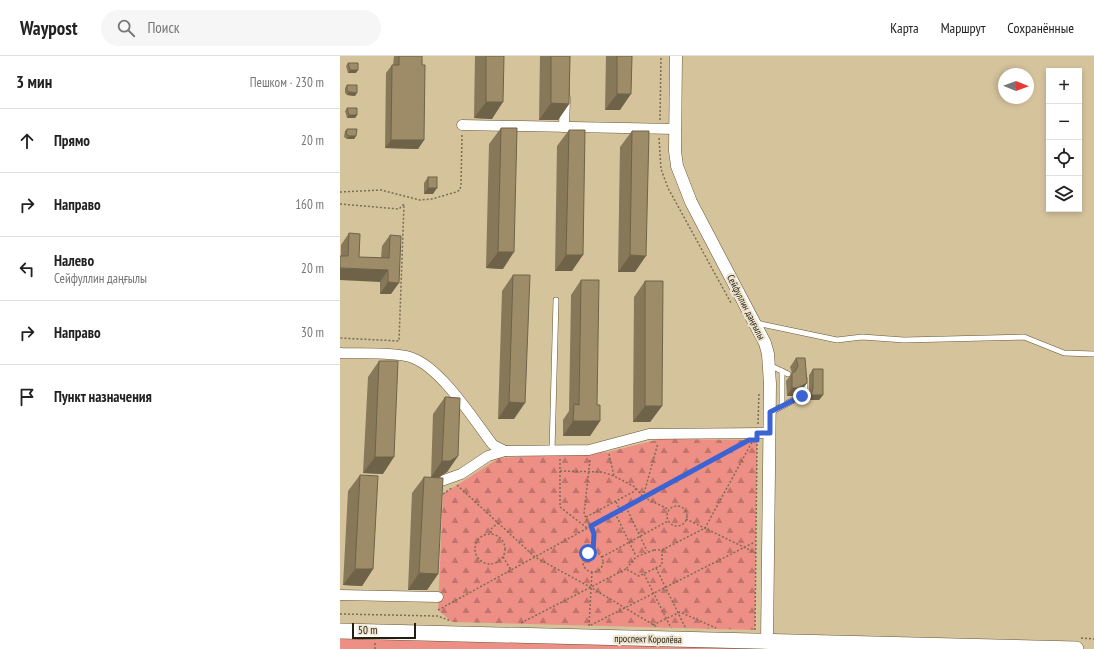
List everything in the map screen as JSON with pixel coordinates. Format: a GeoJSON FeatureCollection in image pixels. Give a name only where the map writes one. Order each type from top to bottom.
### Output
{"type":"FeatureCollection","features":[{"type":"Feature","properties":{"kind":"main road","name":"проспект Королёва"},"geometry":{"type":"LineString","coordinates":[[340,631],[767,645],[1076,649]]}},
{"type":"Feature","properties":{"kind":"street","name":"Сейфуллин даңғылы"},"geometry":{"type":"LineString","coordinates":[[676,56],[675,151],[677,166],[682,182],[765,343],[769,365],[770,433],[767,645]]}},
{"type":"Feature","properties":{"kind":"street"},"geometry":{"type":"LineString","coordinates":[[564,127],[565,87]]}},
{"type":"Feature","properties":{"kind":"street"},"geometry":{"type":"LineString","coordinates":[[462,125],[676,129]]}},
{"type":"Feature","properties":{"kind":"street"},"geometry":{"type":"LineString","coordinates":[[340,353],[398,359],[411,357],[421,361],[438,375],[493,445],[505,451]]}},
{"type":"Feature","properties":{"kind":"street"},"geometry":{"type":"LineString","coordinates":[[444,480],[461,474],[488,456],[505,451],[555,454],[589,450],[649,434],[755,437],[770,433]]}},
{"type":"Feature","properties":{"kind":"street"},"geometry":{"type":"LineString","coordinates":[[340,595],[438,597]]}},
{"type":"Feature","properties":{"kind":"lane"},"geometry":{"type":"LineString","coordinates":[[555,454],[556,300]]}},
{"type":"Feature","properties":{"kind":"lane"},"geometry":{"type":"LineString","coordinates":[[755,323],[837,340],[862,337],[904,340],[1024,337],[1064,353],[1094,354]]}},
{"type":"Feature","properties":{"kind":"lane"},"geometry":{"type":"LineString","coordinates":[[769,365],[788,374]]}},
{"type":"Feature","properties":{"kind":"lane"},"geometry":{"type":"LineString","coordinates":[[782,371],[782,406]]}},
{"type":"Feature","properties":{"kind":"lane"},"geometry":{"type":"LineString","coordinates":[[770,412],[805,394],[805,375]]}},
{"type":"Feature","properties":{"kind":"path"},"geometry":{"type":"LineString","coordinates":[[661,56],[661,169],[668,188],[732,305]]}},
{"type":"Feature","properties":{"kind":"path"},"geometry":{"type":"LineString","coordinates":[[340,192],[381,190],[420,200],[432,199],[460,190],[462,184],[462,125]]}},
{"type":"Feature","properties":{"kind":"path"},"geometry":{"type":"LineString","coordinates":[[340,204],[398,209],[404,204],[399,341],[340,338]]}},
{"type":"Feature","properties":{"kind":"path"},"geometry":{"type":"LineString","coordinates":[[520,624],[626,569],[636,557],[647,551],[662,550],[705,528],[755,437],[759,391]]}},
{"type":"Feature","properties":{"kind":"path"},"geometry":{"type":"LineString","coordinates":[[438,610],[755,437]]}},
{"type":"Feature","properties":{"kind":"path"},"geometry":{"type":"LineString","coordinates":[[755,437],[757,440],[755,630]]}},
{"type":"Feature","properties":{"kind":"path"},"geometry":{"type":"LineString","coordinates":[[643,497],[660,439]]}},
{"type":"Feature","properties":{"kind":"path"},"geometry":{"type":"LineString","coordinates":[[741,440],[749,440]]}},
{"type":"Feature","properties":{"kind":"path"},"geometry":{"type":"LineString","coordinates":[[608,452],[614,476]]}},
{"type":"Feature","properties":{"kind":"path"},"geometry":{"type":"LineString","coordinates":[[555,454],[560,460],[560,507],[587,528]]}},
{"type":"Feature","properties":{"kind":"path"},"geometry":{"type":"LineString","coordinates":[[592,456],[590,458],[584,514],[594,534],[593,552]]}},
{"type":"Feature","properties":{"kind":"path"},"geometry":{"type":"LineString","coordinates":[[560,471],[602,472],[614,476],[636,488],[643,497],[668,509]]}},
{"type":"Feature","properties":{"kind":"path"},"geometry":{"type":"LineString","coordinates":[[443,494],[457,485],[534,557],[590,587],[658,628]]}},
{"type":"Feature","properties":{"kind":"path"},"geometry":{"type":"LineString","coordinates":[[586,518],[633,492],[636,488]]}},
{"type":"Feature","properties":{"kind":"path"},"geometry":{"type":"LineString","coordinates":[[616,502],[620,510]]}},
{"type":"Feature","properties":{"kind":"path"},"geometry":{"type":"LineString","coordinates":[[675,505],[681,506],[686,512],[686,519],[678,526],[672,525],[668,521],[666,515],[668,509],[675,505]]}},
{"type":"Feature","properties":{"kind":"path"},"geometry":{"type":"LineString","coordinates":[[626,507],[647,551]]}},
{"type":"Feature","properties":{"kind":"path"},"geometry":{"type":"LineString","coordinates":[[615,513],[636,557]]}},
{"type":"Feature","properties":{"kind":"path"},"geometry":{"type":"LineString","coordinates":[[686,519],[756,553]]}},
{"type":"Feature","properties":{"kind":"path"},"geometry":{"type":"LineString","coordinates":[[602,557],[668,521]]}},
{"type":"Feature","properties":{"kind":"path"},"geometry":{"type":"LineString","coordinates":[[491,533],[491,529],[498,523]]}},
{"type":"Feature","properties":{"kind":"path"},"geometry":{"type":"LineString","coordinates":[[491,533],[498,535],[504,542],[505,551],[503,557],[496,563],[490,564],[482,562],[476,555],[475,549],[477,540],[481,536],[491,533]]}},
{"type":"Feature","properties":{"kind":"path"},"geometry":{"type":"LineString","coordinates":[[592,572],[589,626],[756,542]]}},
{"type":"Feature","properties":{"kind":"path"},"geometry":{"type":"LineString","coordinates":[[626,569],[639,576],[662,565],[662,550]]}},
{"type":"Feature","properties":{"kind":"path"},"geometry":{"type":"LineString","coordinates":[[593,552],[598,553],[602,557],[602,567],[597,571],[592,572],[585,568],[583,560],[586,554],[593,552]]}},
{"type":"Feature","properties":{"kind":"path"},"geometry":{"type":"LineString","coordinates":[[503,557],[511,570]]}},
{"type":"Feature","properties":{"kind":"path"},"geometry":{"type":"LineString","coordinates":[[656,568],[685,628]]}},
{"type":"Feature","properties":{"kind":"path"},"geometry":{"type":"LineString","coordinates":[[644,574],[671,628]]}},
{"type":"Feature","properties":{"kind":"path"},"geometry":{"type":"LineString","coordinates":[[653,624],[680,612],[718,629]]}},
{"type":"Feature","properties":{"kind":"path"},"geometry":{"type":"LineString","coordinates":[[375,643],[375,649]]}},
{"type":"Feature","properties":{"kind":"green space"},"geometry":{"type":"Polygon","coordinates":[[[660,439],[757,440],[755,630],[452,622],[438,610],[443,494],[499,458],[608,452],[660,439]]]}},
{"type":"Feature","properties":{"kind":"green space"},"geometry":{"type":"Polygon","coordinates":[[[340,637],[750,648],[753,649],[340,649],[340,637]]]}},
{"type":"Feature","properties":{"kind":"building"},"geometry":{"type":"Polygon","coordinates":[[[399,56],[422,56],[422,65],[425,65],[424,140],[391,140],[392,65],[399,65],[399,56]]]}},
{"type":"Feature","properties":{"kind":"building"},"geometry":{"type":"Polygon","coordinates":[[[486,56],[504,56],[503,102],[486,102],[486,56]]]}},
{"type":"Feature","properties":{"kind":"building"},"geometry":{"type":"Polygon","coordinates":[[[551,56],[570,56],[569,104],[551,103],[551,56]]]}},
{"type":"Feature","properties":{"kind":"building"},"geometry":{"type":"Polygon","coordinates":[[[617,56],[632,56],[631,94],[617,94],[617,56]]]}},
{"type":"Feature","properties":{"kind":"building"},"geometry":{"type":"Polygon","coordinates":[[[348,63],[358,63],[358,70],[350,70],[348,63]]]}},
{"type":"Feature","properties":{"kind":"building"},"geometry":{"type":"Polygon","coordinates":[[[347,85],[357,85],[357,93],[349,92],[347,90],[347,85]]]}},
{"type":"Feature","properties":{"kind":"building"},"geometry":{"type":"Polygon","coordinates":[[[347,108],[357,108],[357,115],[349,115],[347,108]]]}},
{"type":"Feature","properties":{"kind":"building"},"geometry":{"type":"Polygon","coordinates":[[[501,128],[517,128],[514,252],[498,252],[501,128]]]}},
{"type":"Feature","properties":{"kind":"building"},"geometry":{"type":"Polygon","coordinates":[[[347,129],[357,129],[356,136],[349,136],[346,134],[347,129]]]}},
{"type":"Feature","properties":{"kind":"building"},"geometry":{"type":"Polygon","coordinates":[[[569,130],[585,130],[583,255],[566,255],[569,130]]]}},
{"type":"Feature","properties":{"kind":"building"},"geometry":{"type":"Polygon","coordinates":[[[632,131],[649,131],[646,256],[630,255],[632,131]]]}},
{"type":"Feature","properties":{"kind":"building"},"geometry":{"type":"Polygon","coordinates":[[[428,177],[437,177],[437,188],[428,188],[428,177]]]}},
{"type":"Feature","properties":{"kind":"building"},"geometry":{"type":"Polygon","coordinates":[[[349,233],[360,234],[359,257],[389,258],[390,235],[401,236],[399,283],[388,282],[388,270],[340,268],[340,256],[348,256],[349,233]]]}},
{"type":"Feature","properties":{"kind":"building"},"geometry":{"type":"Polygon","coordinates":[[[513,275],[530,275],[525,403],[509,402],[513,275]]]}},
{"type":"Feature","properties":{"kind":"building"},"geometry":{"type":"Polygon","coordinates":[[[581,280],[599,280],[597,405],[600,405],[600,421],[573,421],[574,404],[579,405],[581,280]]]}},
{"type":"Feature","properties":{"kind":"building"},"geometry":{"type":"Polygon","coordinates":[[[645,281],[663,281],[662,406],[645,406],[645,281]]]}},
{"type":"Feature","properties":{"kind":"building"},"geometry":{"type":"Polygon","coordinates":[[[796,358],[805,358],[807,383],[798,388],[792,388],[792,372],[795,372],[798,366],[796,358]]]}},
{"type":"Feature","properties":{"kind":"building"},"geometry":{"type":"Polygon","coordinates":[[[379,361],[398,361],[394,457],[375,457],[379,361]]]}},
{"type":"Feature","properties":{"kind":"building"},"geometry":{"type":"Polygon","coordinates":[[[813,369],[823,369],[823,395],[811,395],[813,388],[813,369]]]}},
{"type":"Feature","properties":{"kind":"building"},"geometry":{"type":"Polygon","coordinates":[[[445,397],[460,398],[458,456],[450,461],[442,461],[445,397]]]}},
{"type":"Feature","properties":{"kind":"building"},"geometry":{"type":"Polygon","coordinates":[[[360,475],[378,476],[373,569],[355,569],[360,475]]]}},
{"type":"Feature","properties":{"kind":"building"},"geometry":{"type":"Polygon","coordinates":[[[424,477],[443,478],[438,574],[419,573],[424,477]]]}},
{"type":"Feature","properties":{"kind":"route"},"geometry":{"type":"LineString","coordinates":[[588,553],[593,552],[594,534],[591,526],[749,440],[757,440],[757,433],[770,433],[770,412],[802,396]]}}]}
